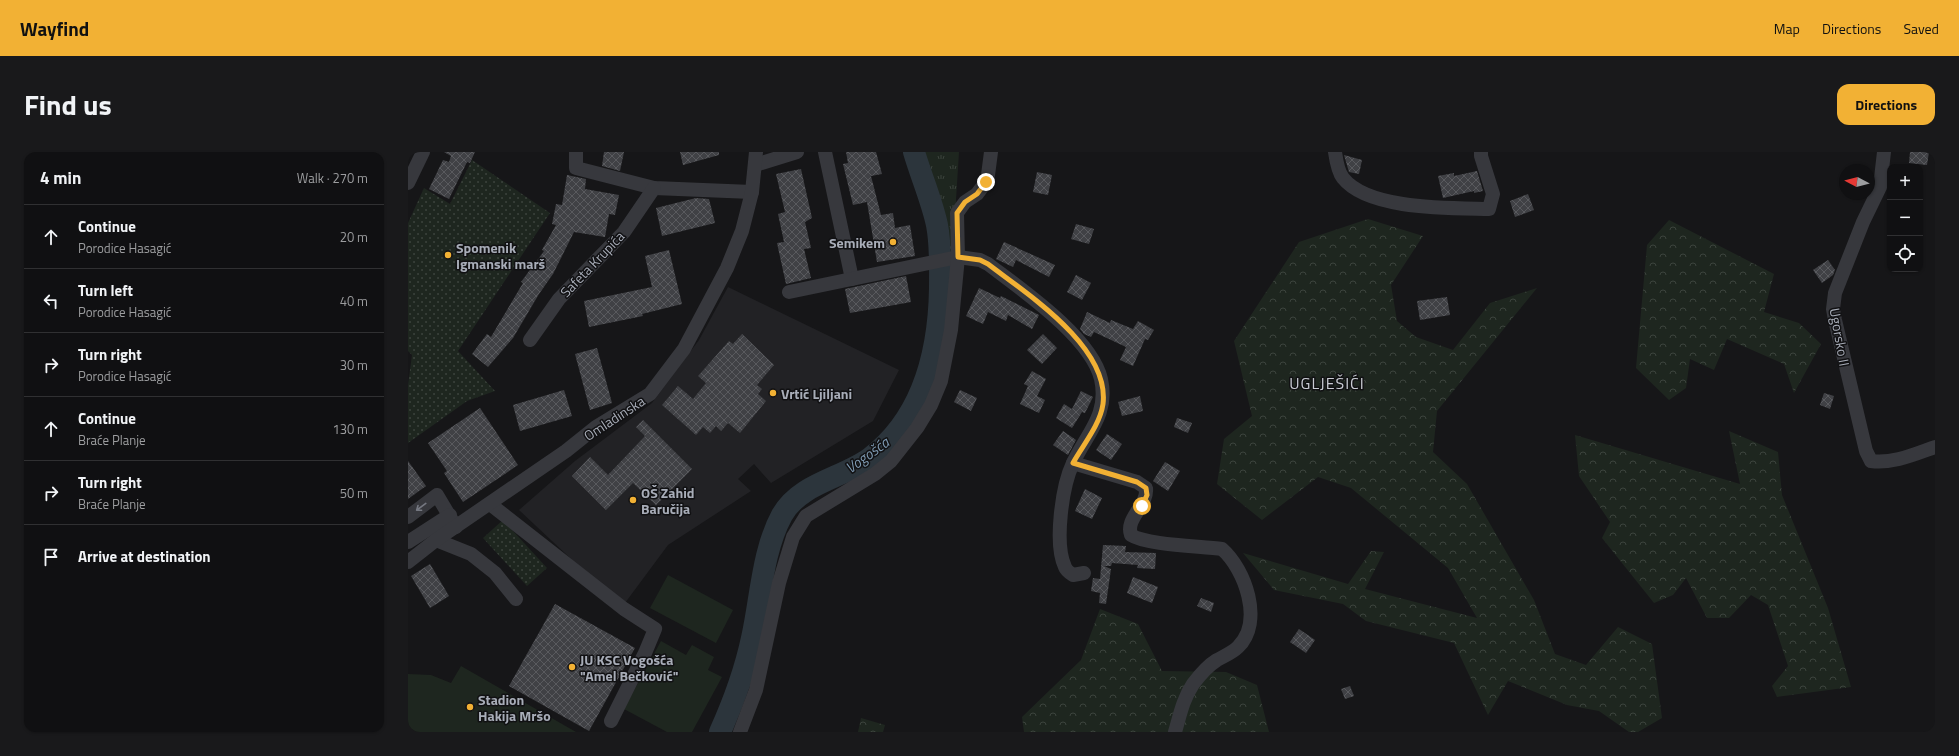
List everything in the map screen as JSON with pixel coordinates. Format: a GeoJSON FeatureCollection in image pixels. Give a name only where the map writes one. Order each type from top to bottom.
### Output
{"type":"FeatureCollection","features":[{"type":"Feature","properties":{"kind":"street"},"geometry":{"type":"LineString","coordinates":[[408,183],[423,152]]}},
{"type":"Feature","properties":{"kind":"street"},"geometry":{"type":"LineString","coordinates":[[576,152],[576,168],[654,188],[752,192]]}},
{"type":"Feature","properties":{"kind":"street","name":"Omladinska"},"geometry":{"type":"LineString","coordinates":[[408,562],[436,540],[566,451],[596,427],[650,394],[684,349],[727,268],[742,232],[752,192],[755,158],[797,152]]}},
{"type":"Feature","properties":{"kind":"street"},"geometry":{"type":"LineString","coordinates":[[825,152],[852,279]]}},
{"type":"Feature","properties":{"kind":"street"},"geometry":{"type":"LineString","coordinates":[[740,732],[756,690],[779,583],[793,537],[806,516],[874,474],[891,461],[917,428],[931,405],[941,381],[951,330],[957,213],[965,202],[977,194],[986,182],[991,152]]}},
{"type":"Feature","properties":{"kind":"street"},"geometry":{"type":"LineString","coordinates":[[1335,152],[1342,177],[1353,188],[1366,194],[1408,205],[1489,209],[1493,194],[1481,152]]}},
{"type":"Feature","properties":{"kind":"street","name":"Ugorsko II"},"geometry":{"type":"LineString","coordinates":[[1884,152],[1880,187],[1863,222],[1835,293],[1833,309],[1866,451],[1871,461],[1881,462],[1898,459],[1935,447]]}},
{"type":"Feature","properties":{"kind":"street","name":"Safeta Krupića"},"geometry":{"type":"LineString","coordinates":[[530,340],[559,299],[624,232],[654,188]]}},
{"type":"Feature","properties":{"kind":"street"},"geometry":{"type":"LineString","coordinates":[[789,292],[954,258],[980,260],[988,264],[1058,317],[1087,352],[1101,379],[1103,403],[1099,419],[1073,463],[1063,500],[1060,550],[1065,568],[1073,575],[1084,574]]}},
{"type":"Feature","properties":{"kind":"street"},"geometry":{"type":"LineString","coordinates":[[1073,463],[1137,482],[1146,488],[1147,495],[1130,525],[1130,536],[1136,539],[1222,549],[1229,555],[1238,569],[1248,593],[1251,612],[1248,633],[1239,647],[1216,661],[1194,683],[1181,707],[1176,732]]}},
{"type":"Feature","properties":{"kind":"street"},"geometry":{"type":"LineString","coordinates":[[408,517],[437,495],[456,527]]}},
{"type":"Feature","properties":{"kind":"street"},"geometry":{"type":"LineString","coordinates":[[490,504],[624,609],[655,629],[645,653],[611,721]]}},
{"type":"Feature","properties":{"kind":"street"},"geometry":{"type":"LineString","coordinates":[[408,542],[450,515]]}},
{"type":"Feature","properties":{"kind":"street"},"geometry":{"type":"LineString","coordinates":[[436,540],[472,554],[494,573],[516,599]]}},
{"type":"Feature","properties":{"kind":"shaded area"},"geometry":{"type":"Polygon","coordinates":[[[728,287],[899,370],[873,421],[771,483],[754,464],[738,479],[751,491],[668,545],[625,603],[584,571],[519,510],[575,461],[652,403],[699,340],[728,287]]]}},
{"type":"Feature","properties":{"kind":"green space"},"geometry":{"type":"Polygon","coordinates":[[[914,152],[959,152],[956,199],[958,257],[931,405],[918,399],[932,358],[940,314],[940,246],[935,216],[914,152]]]}},
{"type":"Feature","properties":{"kind":"green space"},"geometry":{"type":"Polygon","coordinates":[[[472,160],[550,213],[458,351],[495,391],[467,401],[408,443],[408,385],[412,355],[408,351],[408,223],[424,188],[450,204],[472,160]]]}},
{"type":"Feature","properties":{"kind":"green space"},"geometry":{"type":"Polygon","coordinates":[[[1368,219],[1423,236],[1391,285],[1397,321],[1416,337],[1453,350],[1490,303],[1537,288],[1437,411],[1433,452],[1467,484],[1534,600],[1555,654],[1586,665],[1618,627],[1652,644],[1662,718],[1638,732],[1629,732],[1599,711],[1567,705],[1508,681],[1488,715],[1454,643],[1366,621],[1343,604],[1274,590],[1243,553],[1348,584],[1371,551],[1384,552],[1365,589],[1477,618],[1448,568],[1351,488],[1318,477],[1262,520],[1217,484],[1224,439],[1252,416],[1234,341],[1299,242],[1368,219]]]}},
{"type":"Feature","properties":{"kind":"green space"},"geometry":{"type":"Polygon","coordinates":[[[1669,220],[1774,274],[1764,312],[1799,323],[1821,344],[1794,393],[1784,364],[1727,339],[1714,370],[1690,359],[1686,388],[1669,400],[1636,368],[1647,245],[1669,220]]]}},
{"type":"Feature","properties":{"kind":"green space"},"geometry":{"type":"Polygon","coordinates":[[[1729,431],[1778,452],[1782,495],[1828,608],[1851,687],[1777,697],[1772,686],[1788,666],[1768,605],[1751,595],[1729,618],[1707,618],[1686,578],[1673,595],[1654,603],[1602,538],[1610,522],[1579,476],[1575,435],[1740,484],[1729,431]]]}},
{"type":"Feature","properties":{"kind":"green space"},"geometry":{"type":"Polygon","coordinates":[[[503,520],[547,568],[527,586],[483,538],[503,520]]]}},
{"type":"Feature","properties":{"kind":"green space"},"geometry":{"type":"Polygon","coordinates":[[[668,575],[733,610],[716,643],[650,608],[668,575]]]}},
{"type":"Feature","properties":{"kind":"green space"},"geometry":{"type":"Polygon","coordinates":[[[1100,609],[1138,624],[1162,671],[1226,672],[1257,685],[1269,732],[1024,732],[1022,717],[1081,660],[1100,609]]]}},
{"type":"Feature","properties":{"kind":"green space","name":"JU KSC Vogošća \"Amel Bečković\""},"geometry":{"type":"Polygon","coordinates":[[[661,641],[686,655],[692,645],[714,657],[708,670],[722,677],[692,732],[667,732],[624,709],[661,641]]]}},
{"type":"Feature","properties":{"kind":"green space","name":"Stadion Hakija Mršo"},"geometry":{"type":"Polygon","coordinates":[[[461,666],[576,732],[408,732],[408,674],[431,675],[451,683],[461,666]]]}},
{"type":"Feature","properties":{"kind":"green space"},"geometry":{"type":"Polygon","coordinates":[[[861,718],[885,725],[883,732],[858,732],[861,718]]]}},
{"type":"Feature","properties":{"kind":"building"},"geometry":{"type":"Polygon","coordinates":[[[444,152],[475,152],[470,163],[467,162],[449,199],[429,189],[443,160],[449,162],[451,156],[444,152]]]}},
{"type":"Feature","properties":{"kind":"building"},"geometry":{"type":"Polygon","coordinates":[[[604,152],[624,152],[620,171],[602,166],[604,152]]]}},
{"type":"Feature","properties":{"kind":"building"},"geometry":{"type":"Polygon","coordinates":[[[680,152],[719,152],[719,155],[683,165],[680,152]]]}},
{"type":"Feature","properties":{"kind":"building"},"geometry":{"type":"Polygon","coordinates":[[[846,152],[876,152],[882,174],[871,176],[881,215],[893,213],[895,228],[910,225],[915,256],[877,262],[867,202],[853,205],[843,164],[848,163],[846,152]]]}},
{"type":"Feature","properties":{"kind":"building"},"geometry":{"type":"Polygon","coordinates":[[[1910,152],[1929,152],[1927,165],[1909,163],[1910,152]]]}},
{"type":"Feature","properties":{"kind":"building"},"geometry":{"type":"Polygon","coordinates":[[[1344,155],[1362,160],[1359,174],[1349,172],[1344,155]]]}},
{"type":"Feature","properties":{"kind":"building"},"geometry":{"type":"Polygon","coordinates":[[[801,169],[812,218],[805,222],[811,248],[804,249],[811,278],[786,284],[777,243],[784,242],[778,214],[785,212],[776,174],[801,169]]]}},
{"type":"Feature","properties":{"kind":"building"},"geometry":{"type":"Polygon","coordinates":[[[1477,171],[1483,191],[1474,193],[1474,191],[1443,198],[1438,176],[1454,173],[1454,176],[1477,171]]]}},
{"type":"Feature","properties":{"kind":"building"},"geometry":{"type":"Polygon","coordinates":[[[1037,172],[1052,175],[1048,195],[1033,192],[1037,172]]]}},
{"type":"Feature","properties":{"kind":"building"},"geometry":{"type":"Polygon","coordinates":[[[567,175],[586,179],[585,189],[619,195],[615,215],[609,214],[605,237],[574,232],[553,274],[539,294],[513,338],[488,367],[472,354],[487,334],[491,337],[523,283],[521,282],[544,251],[542,250],[556,225],[552,224],[556,204],[562,205],[567,175]]]}},
{"type":"Feature","properties":{"kind":"building"},"geometry":{"type":"Polygon","coordinates":[[[1528,194],[1534,210],[1515,217],[1510,201],[1528,194]]]}},
{"type":"Feature","properties":{"kind":"building"},"geometry":{"type":"Polygon","coordinates":[[[696,198],[709,199],[715,223],[662,236],[656,208],[696,198]]]}},
{"type":"Feature","properties":{"kind":"building"},"geometry":{"type":"Polygon","coordinates":[[[1076,224],[1094,229],[1089,244],[1071,239],[1076,224]]]}},
{"type":"Feature","properties":{"kind":"building"},"geometry":{"type":"Polygon","coordinates":[[[1004,242],[1055,265],[1049,277],[1016,260],[1013,267],[996,259],[1004,242]]]}},
{"type":"Feature","properties":{"kind":"building"},"geometry":{"type":"Polygon","coordinates":[[[669,250],[682,304],[642,314],[643,316],[589,327],[584,301],[652,287],[645,256],[669,250]]]}},
{"type":"Feature","properties":{"kind":"building"},"geometry":{"type":"Polygon","coordinates":[[[1828,260],[1835,270],[1833,275],[1822,283],[1813,270],[1828,260]]]}},
{"type":"Feature","properties":{"kind":"building"},"geometry":{"type":"Polygon","coordinates":[[[1076,275],[1091,283],[1082,300],[1067,292],[1076,275]]]}},
{"type":"Feature","properties":{"kind":"building"},"geometry":{"type":"Polygon","coordinates":[[[906,276],[911,302],[850,313],[845,289],[906,276]]]}},
{"type":"Feature","properties":{"kind":"building"},"geometry":{"type":"Polygon","coordinates":[[[979,288],[1000,298],[1001,296],[1039,315],[1032,329],[1008,315],[1006,321],[988,312],[983,324],[966,316],[979,288]]]}},
{"type":"Feature","properties":{"kind":"building"},"geometry":{"type":"Polygon","coordinates":[[[1447,297],[1450,315],[1420,320],[1417,301],[1447,297]]]}},
{"type":"Feature","properties":{"kind":"building"},"geometry":{"type":"Polygon","coordinates":[[[1087,312],[1110,323],[1111,320],[1133,329],[1138,321],[1154,330],[1148,340],[1145,339],[1133,366],[1120,360],[1126,347],[1094,332],[1091,337],[1084,334],[1080,329],[1087,312]]]}},
{"type":"Feature","properties":{"kind":"building"},"geometry":{"type":"Polygon","coordinates":[[[742,334],[774,365],[757,385],[762,389],[758,394],[766,401],[740,433],[728,423],[721,431],[716,426],[710,433],[703,427],[696,435],[662,405],[678,386],[693,399],[706,383],[698,376],[729,341],[733,344],[742,334]]]}},
{"type":"Feature","properties":{"kind":"building"},"geometry":{"type":"Polygon","coordinates":[[[1043,334],[1057,348],[1042,364],[1027,350],[1043,334]]]}},
{"type":"Feature","properties":{"kind":"building"},"geometry":{"type":"Polygon","coordinates":[[[597,348],[612,403],[590,410],[575,354],[597,348]]]}},
{"type":"Feature","properties":{"kind":"building"},"geometry":{"type":"Polygon","coordinates":[[[1032,371],[1046,379],[1037,396],[1045,400],[1039,413],[1020,404],[1028,386],[1024,384],[1032,371]]]}},
{"type":"Feature","properties":{"kind":"building"},"geometry":{"type":"Polygon","coordinates":[[[564,390],[572,416],[520,431],[513,405],[564,390]]]}},
{"type":"Feature","properties":{"kind":"building"},"geometry":{"type":"Polygon","coordinates":[[[960,390],[977,398],[971,411],[954,402],[960,390]]]}},
{"type":"Feature","properties":{"kind":"building"},"geometry":{"type":"Polygon","coordinates":[[[1081,391],[1093,397],[1085,413],[1082,412],[1072,428],[1056,418],[1064,404],[1072,409],[1081,391]]]}},
{"type":"Feature","properties":{"kind":"building"},"geometry":{"type":"Polygon","coordinates":[[[1824,393],[1834,396],[1830,409],[1820,405],[1824,393]]]}},
{"type":"Feature","properties":{"kind":"building"},"geometry":{"type":"Polygon","coordinates":[[[1140,396],[1143,411],[1122,416],[1118,402],[1140,396]]]}},
{"type":"Feature","properties":{"kind":"building"},"geometry":{"type":"Polygon","coordinates":[[[480,408],[518,465],[463,502],[444,473],[447,471],[428,443],[480,408]]]}},
{"type":"Feature","properties":{"kind":"building"},"geometry":{"type":"Polygon","coordinates":[[[1177,418],[1192,423],[1188,433],[1174,427],[1177,418]]]}},
{"type":"Feature","properties":{"kind":"building"},"geometry":{"type":"Polygon","coordinates":[[[643,420],[692,469],[656,505],[633,483],[606,510],[572,476],[590,457],[608,475],[645,436],[636,427],[643,420]]]}},
{"type":"Feature","properties":{"kind":"building"},"geometry":{"type":"Polygon","coordinates":[[[1063,431],[1076,440],[1068,455],[1053,445],[1063,431]]]}},
{"type":"Feature","properties":{"kind":"building"},"geometry":{"type":"Polygon","coordinates":[[[1107,434],[1122,444],[1111,460],[1096,450],[1107,434]]]}},
{"type":"Feature","properties":{"kind":"building"},"geometry":{"type":"Polygon","coordinates":[[[408,461],[426,486],[408,499],[408,461]]]}},
{"type":"Feature","properties":{"kind":"building"},"geometry":{"type":"Polygon","coordinates":[[[1165,462],[1180,471],[1168,491],[1153,481],[1165,462]]]}},
{"type":"Feature","properties":{"kind":"building"},"geometry":{"type":"Polygon","coordinates":[[[1085,489],[1102,498],[1092,519],[1075,511],[1085,489]]]}},
{"type":"Feature","properties":{"kind":"building"},"geometry":{"type":"Polygon","coordinates":[[[1103,545],[1126,546],[1125,552],[1156,553],[1155,569],[1137,568],[1138,565],[1112,563],[1111,566],[1104,566],[1111,569],[1106,604],[1099,603],[1100,593],[1091,591],[1093,578],[1100,579],[1103,545]]]}},
{"type":"Feature","properties":{"kind":"building"},"geometry":{"type":"Polygon","coordinates":[[[430,564],[449,596],[430,608],[411,576],[430,564]]]}},
{"type":"Feature","properties":{"kind":"building"},"geometry":{"type":"Polygon","coordinates":[[[1133,577],[1158,587],[1152,603],[1127,593],[1133,577]]]}},
{"type":"Feature","properties":{"kind":"building"},"geometry":{"type":"Polygon","coordinates":[[[1201,598],[1214,603],[1211,612],[1197,606],[1201,598]]]}},
{"type":"Feature","properties":{"kind":"building","name":"JU KSC Vogošća \"Amel Bečković\""},"geometry":{"type":"Polygon","coordinates":[[[555,604],[635,648],[589,731],[509,686],[555,604]]]}},
{"type":"Feature","properties":{"kind":"building"},"geometry":{"type":"Polygon","coordinates":[[[1299,629],[1315,640],[1306,653],[1290,642],[1299,629]]]}},
{"type":"Feature","properties":{"kind":"building"},"geometry":{"type":"Polygon","coordinates":[[[1350,686],[1354,696],[1345,699],[1341,689],[1350,686]]]}},
{"type":"Feature","properties":{"kind":"waterway","name":"Vogošća"},"geometry":{"type":"LineString","coordinates":[[720,732],[746,662],[755,623],[766,560],[775,529],[782,515],[790,504],[800,495],[811,488],[859,465],[870,458],[888,442],[903,423],[915,403],[924,382],[936,336],[939,312],[940,249],[935,216],[914,152]]}},
{"type":"Feature","properties":{"kind":"place","name":"Semikem"},"geometry":{"type":"Point","coordinates":[893,242]}},
{"type":"Feature","properties":{"kind":"place","name":"Spomenik Igmanski marš"},"geometry":{"type":"Point","coordinates":[448,255]}},
{"type":"Feature","properties":{"kind":"place","name":"Vrtić Ljiljani"},"geometry":{"type":"Point","coordinates":[773,393]}},
{"type":"Feature","properties":{"kind":"place","name":"OŠ Zahid Baručija"},"geometry":{"type":"Point","coordinates":[633,500]}},
{"type":"Feature","properties":{"kind":"place","name":"JU KSC Vogošća \"Amel Bečković\""},"geometry":{"type":"Point","coordinates":[572,667]}},
{"type":"Feature","properties":{"kind":"place","name":"Stadion Hakija Mršo"},"geometry":{"type":"Point","coordinates":[470,707]}},
{"type":"Feature","properties":{"kind":"district","name":"UGLJEŠIĆI"},"geometry":{"type":"Point","coordinates":[1327,383]}},
{"type":"Feature","properties":{"kind":"route"},"geometry":{"type":"LineString","coordinates":[[986,182],[977,194],[965,202],[957,213],[958,257],[980,260],[988,264],[1058,317],[1087,352],[1101,379],[1103,403],[1099,419],[1073,463],[1137,482],[1146,488],[1147,495],[1142,506]]}}]}
